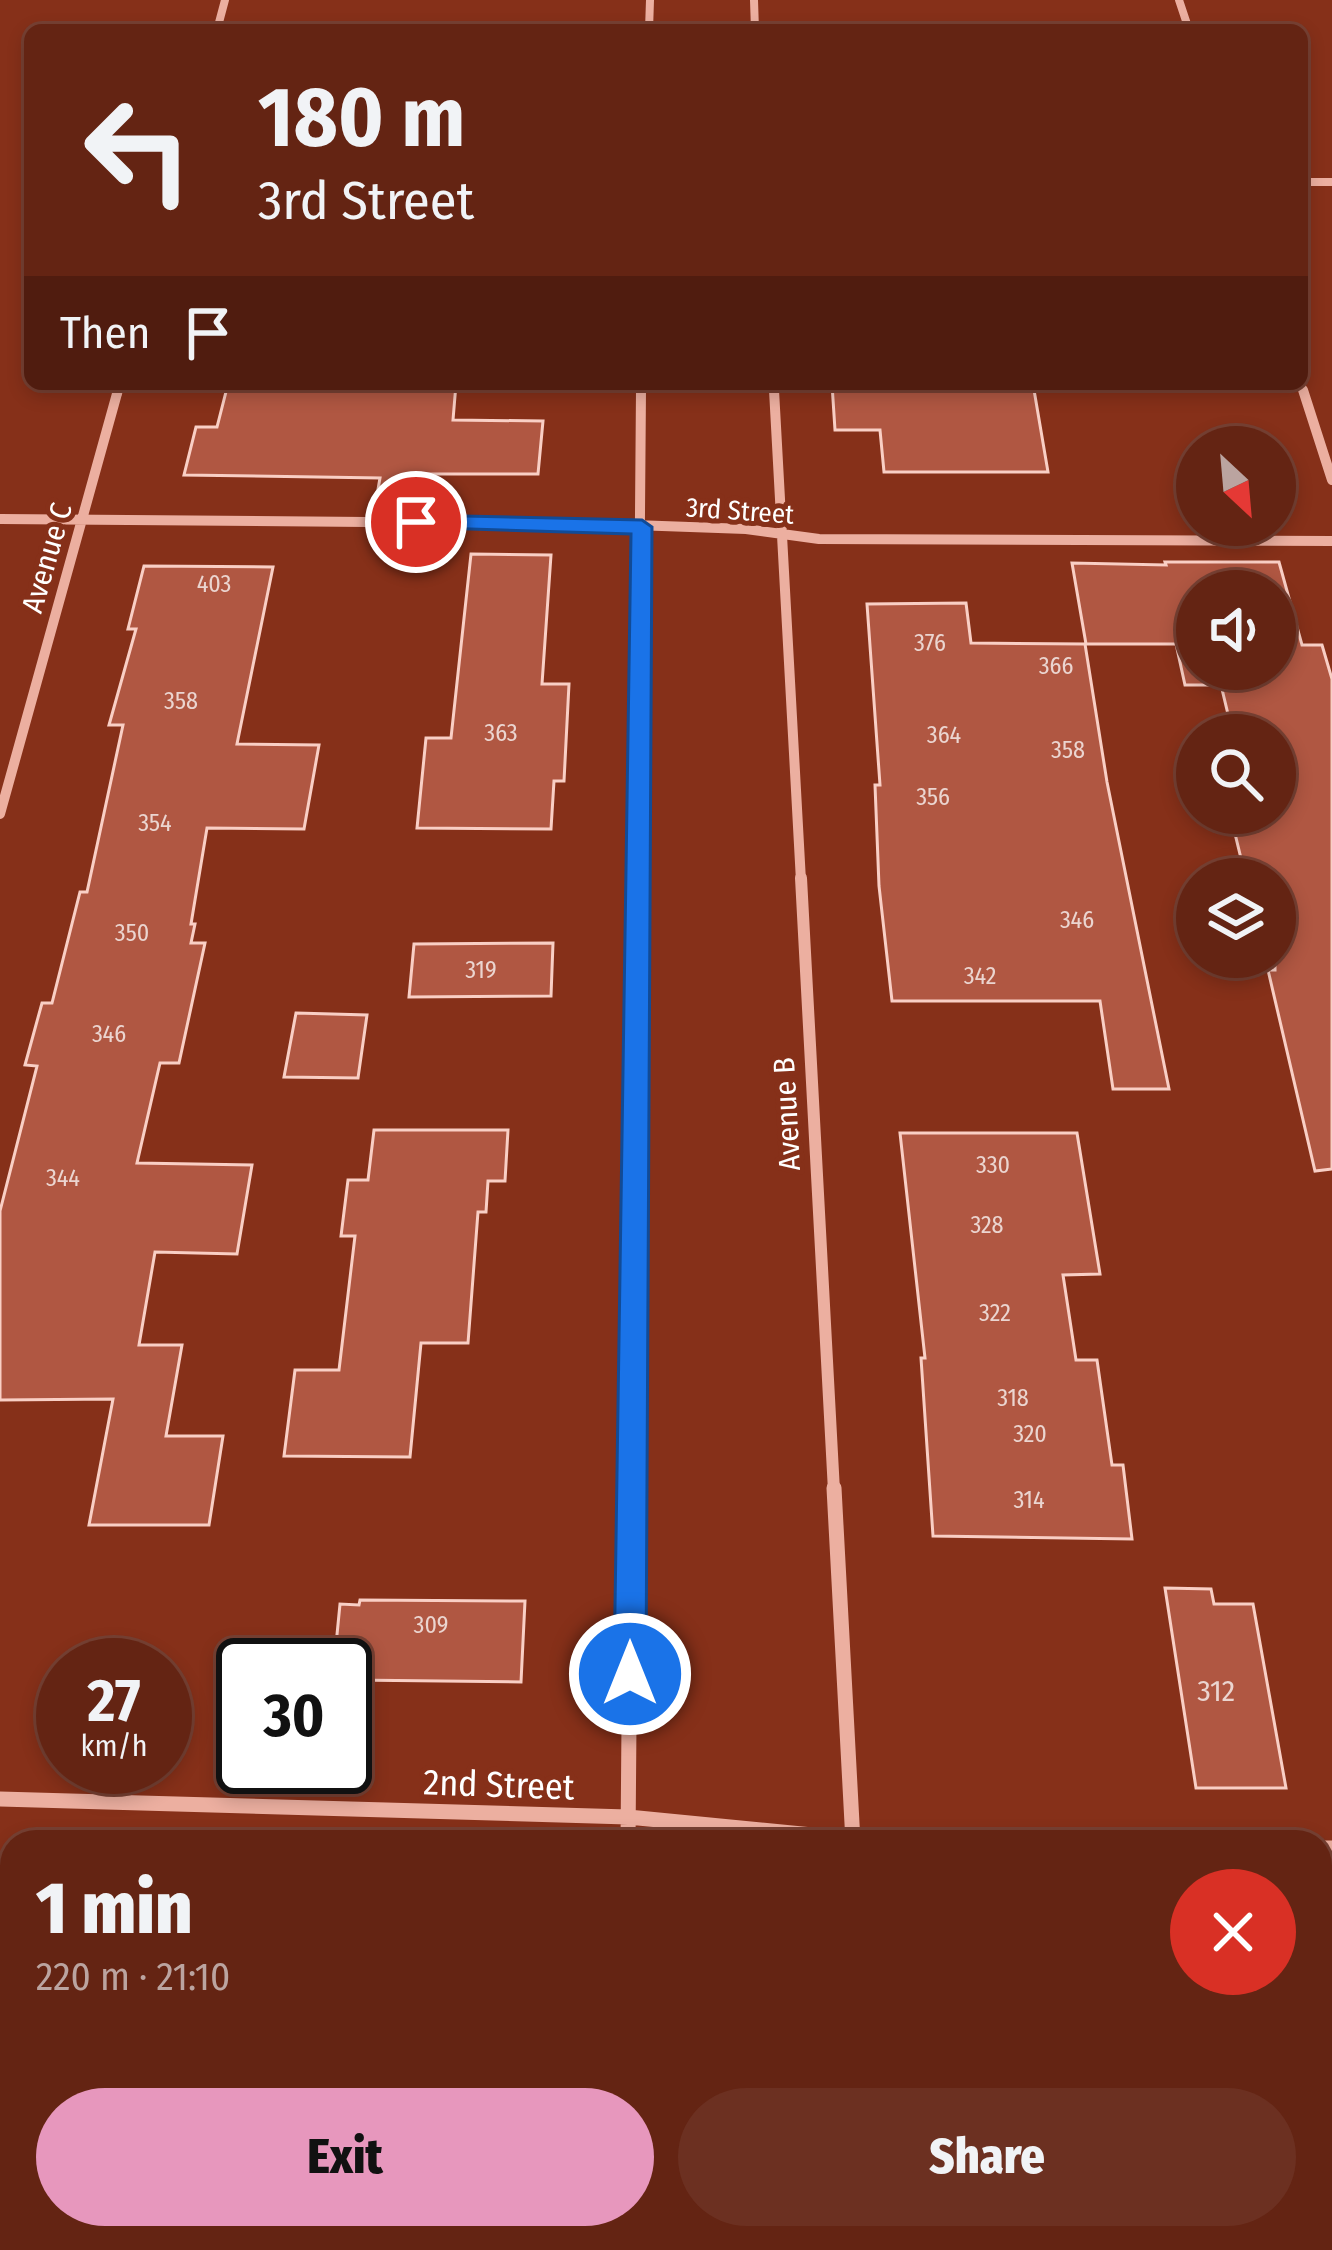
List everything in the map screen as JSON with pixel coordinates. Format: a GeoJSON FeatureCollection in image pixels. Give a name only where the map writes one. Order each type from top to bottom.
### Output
{"type":"FeatureCollection","features":[{"type":"Feature","properties":{"kind":"street","name":"Avenue C"},"geometry":{"type":"LineString","coordinates":[[0,814],[118,390]]}},
{"type":"Feature","properties":{"kind":"street"},"geometry":{"type":"LineString","coordinates":[[628,1830],[641,390]]}},
{"type":"Feature","properties":{"kind":"street","name":"Avenue B"},"geometry":{"type":"LineString","coordinates":[[775,390],[852,1830]]}},
{"type":"Feature","properties":{"kind":"street"},"geometry":{"type":"LineString","coordinates":[[1303,390],[1332,480]]}},
{"type":"Feature","properties":{"kind":"street","name":"3rd Street"},"geometry":{"type":"LineString","coordinates":[[0,519],[642,527],[843,539],[1332,541]]}},
{"type":"Feature","properties":{"kind":"street","name":"2nd Street"},"geometry":{"type":"LineString","coordinates":[[0,1799],[628,1817],[750,1830]]}},
{"type":"Feature","properties":{"kind":"building"},"geometry":{"type":"Polygon","coordinates":[[[226,390],[456,390],[453,420],[543,421],[538,474],[424,474],[421,495],[377,495],[380,478],[184,475],[196,427],[217,427],[226,390]]]}},
{"type":"Feature","properties":{"kind":"building"},"geometry":{"type":"Polygon","coordinates":[[[832,390],[1034,390],[1048,472],[884,472],[880,430],[835,430],[832,390]]]}},
{"type":"Feature","properties":{"kind":"building"},"geometry":{"type":"Polygon","coordinates":[[[471,554],[551,555],[542,684],[569,684],[564,781],[554,781],[551,829],[417,828],[426,738],[451,738],[471,554]]]}},
{"type":"Feature","properties":{"kind":"building"},"geometry":{"type":"Polygon","coordinates":[[[1279,562],[1281,570],[1176,570],[1176,644],[1086,644],[1072,563],[1279,562]]]}},
{"type":"Feature","properties":{"kind":"building"},"geometry":{"type":"Polygon","coordinates":[[[144,566],[273,567],[237,744],[319,745],[304,829],[207,828],[191,924],[195,924],[191,943],[205,943],[179,1063],[160,1063],[137,1163],[252,1165],[237,1254],[155,1252],[139,1345],[182,1345],[166,1436],[223,1436],[209,1525],[89,1525],[113,1399],[0,1400],[0,1211],[37,1066],[25,1065],[42,1003],[52,1003],[80,892],[87,892],[123,725],[109,725],[136,629],[128,629],[144,566]]]}},
{"type":"Feature","properties":{"kind":"building"},"geometry":{"type":"Polygon","coordinates":[[[966,603],[971,643],[1085,644],[1107,782],[1169,1089],[1113,1089],[1100,1001],[892,1001],[879,886],[875,785],[880,785],[867,604],[966,603]]]}},
{"type":"Feature","properties":{"kind":"building"},"geometry":{"type":"Polygon","coordinates":[[[1296,623],[1302,645],[1322,645],[1332,679],[1332,1169],[1315,1171],[1270,978],[1296,978],[1296,858],[1241,858],[1235,834],[1296,834],[1296,714],[1228,714],[1222,690],[1296,690],[1296,623]]]}},
{"type":"Feature","properties":{"kind":"building"},"geometry":{"type":"Polygon","coordinates":[[[553,943],[551,996],[409,997],[414,944],[553,943]]]}},
{"type":"Feature","properties":{"kind":"building"},"geometry":{"type":"Polygon","coordinates":[[[296,1013],[367,1015],[358,1078],[284,1077],[296,1013]]]}},
{"type":"Feature","properties":{"kind":"building"},"geometry":{"type":"Polygon","coordinates":[[[374,1130],[508,1130],[505,1181],[488,1181],[486,1212],[478,1212],[468,1343],[421,1343],[410,1457],[284,1456],[295,1370],[339,1370],[355,1236],[341,1236],[348,1180],[368,1180],[374,1130]]]}},
{"type":"Feature","properties":{"kind":"building"},"geometry":{"type":"Polygon","coordinates":[[[900,1133],[1077,1133],[1100,1274],[1063,1275],[1076,1360],[1097,1360],[1112,1465],[1123,1465],[1132,1539],[933,1536],[921,1358],[925,1358],[900,1133]]]}},
{"type":"Feature","properties":{"kind":"building"},"geometry":{"type":"Polygon","coordinates":[[[1165,1588],[1211,1589],[1214,1604],[1253,1604],[1286,1788],[1196,1788],[1165,1588]]]}},
{"type":"Feature","properties":{"kind":"building"},"geometry":{"type":"Polygon","coordinates":[[[360,1600],[525,1601],[521,1682],[372,1680],[372,1638],[337,1638],[340,1604],[359,1605],[360,1600]]]}},
{"type":"Feature","properties":{"kind":"route"},"geometry":{"type":"LineString","coordinates":[[416,522],[642,527],[630,1674]]}}]}
